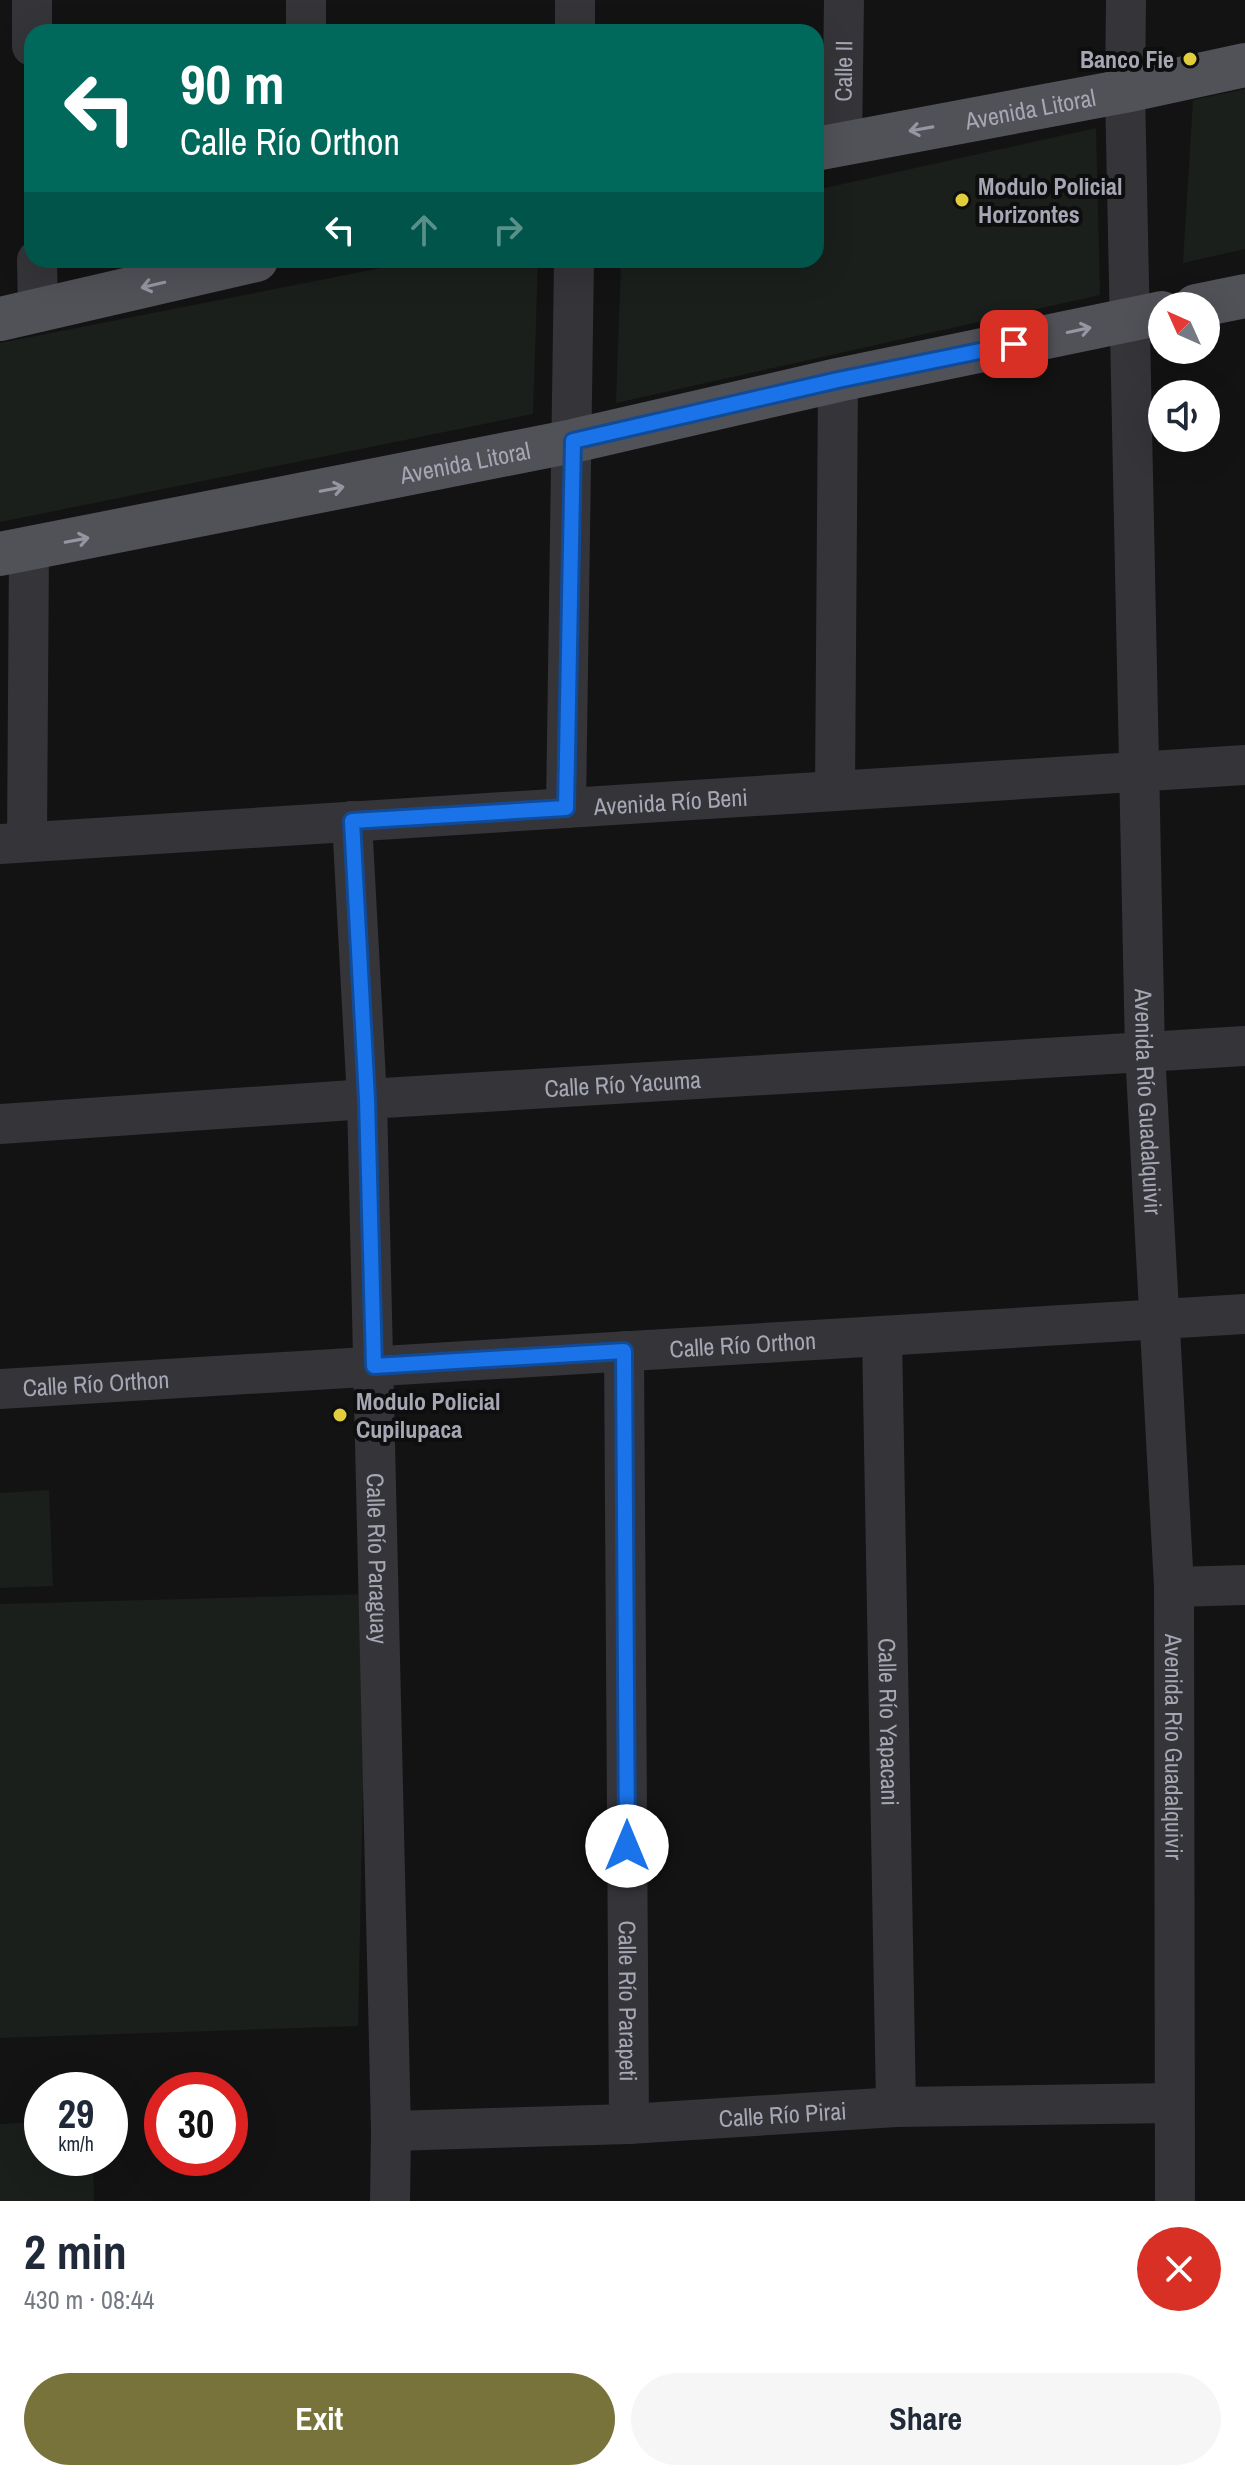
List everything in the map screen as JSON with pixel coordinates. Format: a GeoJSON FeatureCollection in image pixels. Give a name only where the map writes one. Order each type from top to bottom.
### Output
{"type":"FeatureCollection","features":[{"type":"Feature","properties":{"kind":"main road","name":"Avenida Litoral"},"geometry":{"type":"LineString","coordinates":[[829,146],[1125,91],[1245,65]]}},
{"type":"Feature","properties":{"kind":"main road"},"geometry":{"type":"LineString","coordinates":[[19,316],[222,268]]}},
{"type":"Feature","properties":{"kind":"main road"},"geometry":{"type":"LineString","coordinates":[[1220,301],[1245,296]]}},
{"type":"Feature","properties":{"kind":"main road","name":"Avenida Litoral"},"geometry":{"type":"LineString","coordinates":[[14,552],[573,441],[838,380],[1147,316]]}},
{"type":"Feature","properties":{"kind":"street"},"geometry":{"type":"LineString","coordinates":[[306,0],[306,24]]}},
{"type":"Feature","properties":{"kind":"street"},"geometry":{"type":"LineString","coordinates":[[575,0],[575,24]]}},
{"type":"Feature","properties":{"kind":"street","name":"Calle II"},"geometry":{"type":"LineString","coordinates":[[829,146],[844,0]]}},
{"type":"Feature","properties":{"kind":"street","name":"Avenida Río Guadalquivir"},"geometry":{"type":"LineString","coordinates":[[1126,0],[1125,91],[1147,316],[1140,771],[1145,1052],[1174,1587],[1175,2201]]}},
{"type":"Feature","properties":{"kind":"street"},"geometry":{"type":"LineString","coordinates":[[19,316],[34,268]]}},
{"type":"Feature","properties":{"kind":"street"},"geometry":{"type":"LineString","coordinates":[[566,808],[574,268]]}},
{"type":"Feature","properties":{"kind":"street"},"geometry":{"type":"LineString","coordinates":[[835,791],[838,380]]}},
{"type":"Feature","properties":{"kind":"street"},"geometry":{"type":"LineString","coordinates":[[14,552],[14,843]]}},
{"type":"Feature","properties":{"kind":"street","name":"Avenida Río Beni"},"geometry":{"type":"LineString","coordinates":[[14,843],[1245,765]]}},
{"type":"Feature","properties":{"kind":"street","name":"Calle Río Paraguay"},"geometry":{"type":"LineString","coordinates":[[352,821],[367,1099],[391,2131],[390,2201]]}},
{"type":"Feature","properties":{"kind":"street","name":"Calle Río Yacuma"},"geometry":{"type":"LineString","coordinates":[[0,1124],[1245,1046]]}},
{"type":"Feature","properties":{"kind":"street","name":"Calle Río Orthon"},"geometry":{"type":"LineString","coordinates":[[0,1389],[1245,1314]]}},
{"type":"Feature","properties":{"kind":"street","name":"Calle Río Yapacani"},"geometry":{"type":"LineString","coordinates":[[882,1336],[896,2107]]}},
{"type":"Feature","properties":{"kind":"street","name":"Calle Río Parapeti"},"geometry":{"type":"LineString","coordinates":[[624,1351],[629,2124]]}},
{"type":"Feature","properties":{"kind":"street"},"geometry":{"type":"LineString","coordinates":[[1174,1587],[1245,1585]]}},
{"type":"Feature","properties":{"kind":"street","name":"Calle Río Pirai"},"geometry":{"type":"LineString","coordinates":[[391,2131],[629,2124],[896,2107],[1174,2103]]}},
{"type":"Feature","properties":{"kind":"shaded area"},"geometry":{"type":"Polygon","coordinates":[[[1245,89],[1245,249],[1183,263],[1193,100],[1245,89]]]}},
{"type":"Feature","properties":{"kind":"shaded area"},"geometry":{"type":"Polygon","coordinates":[[[1096,128],[1100,295],[616,403],[621,268],[824,268],[824,188],[1096,128]]]}},
{"type":"Feature","properties":{"kind":"shaded area"},"geometry":{"type":"Polygon","coordinates":[[[381,268],[538,268],[533,414],[0,522],[0,343],[381,268]]]}},
{"type":"Feature","properties":{"kind":"shaded area"},"geometry":{"type":"Polygon","coordinates":[[[49,1490],[53,1586],[0,1588],[0,1493],[49,1490]]]}},
{"type":"Feature","properties":{"kind":"shaded area"},"geometry":{"type":"Polygon","coordinates":[[[367,1594],[358,2026],[0,2038],[0,1604],[367,1594]]]}},
{"type":"Feature","properties":{"kind":"shaded area"},"geometry":{"type":"Polygon","coordinates":[[[24,2123],[24,2176],[93,2176],[94,2201],[0,2201],[0,2124],[24,2123]]]}},
{"type":"Feature","properties":{"kind":"place","name":"Banco Fie"},"geometry":{"type":"Point","coordinates":[1190,59]}},
{"type":"Feature","properties":{"kind":"place","name":"Modulo Policial Horizontes"},"geometry":{"type":"Point","coordinates":[962,200]}},
{"type":"Feature","properties":{"kind":"place","name":"Modulo Policial Cupilupaca"},"geometry":{"type":"Point","coordinates":[340,1415]}},
{"type":"Feature","properties":{"kind":"route"},"geometry":{"type":"LineString","coordinates":[[627,1846],[624,1351],[374,1366],[367,1099],[352,821],[566,808],[573,441],[838,380],[1014,344]]}}]}
